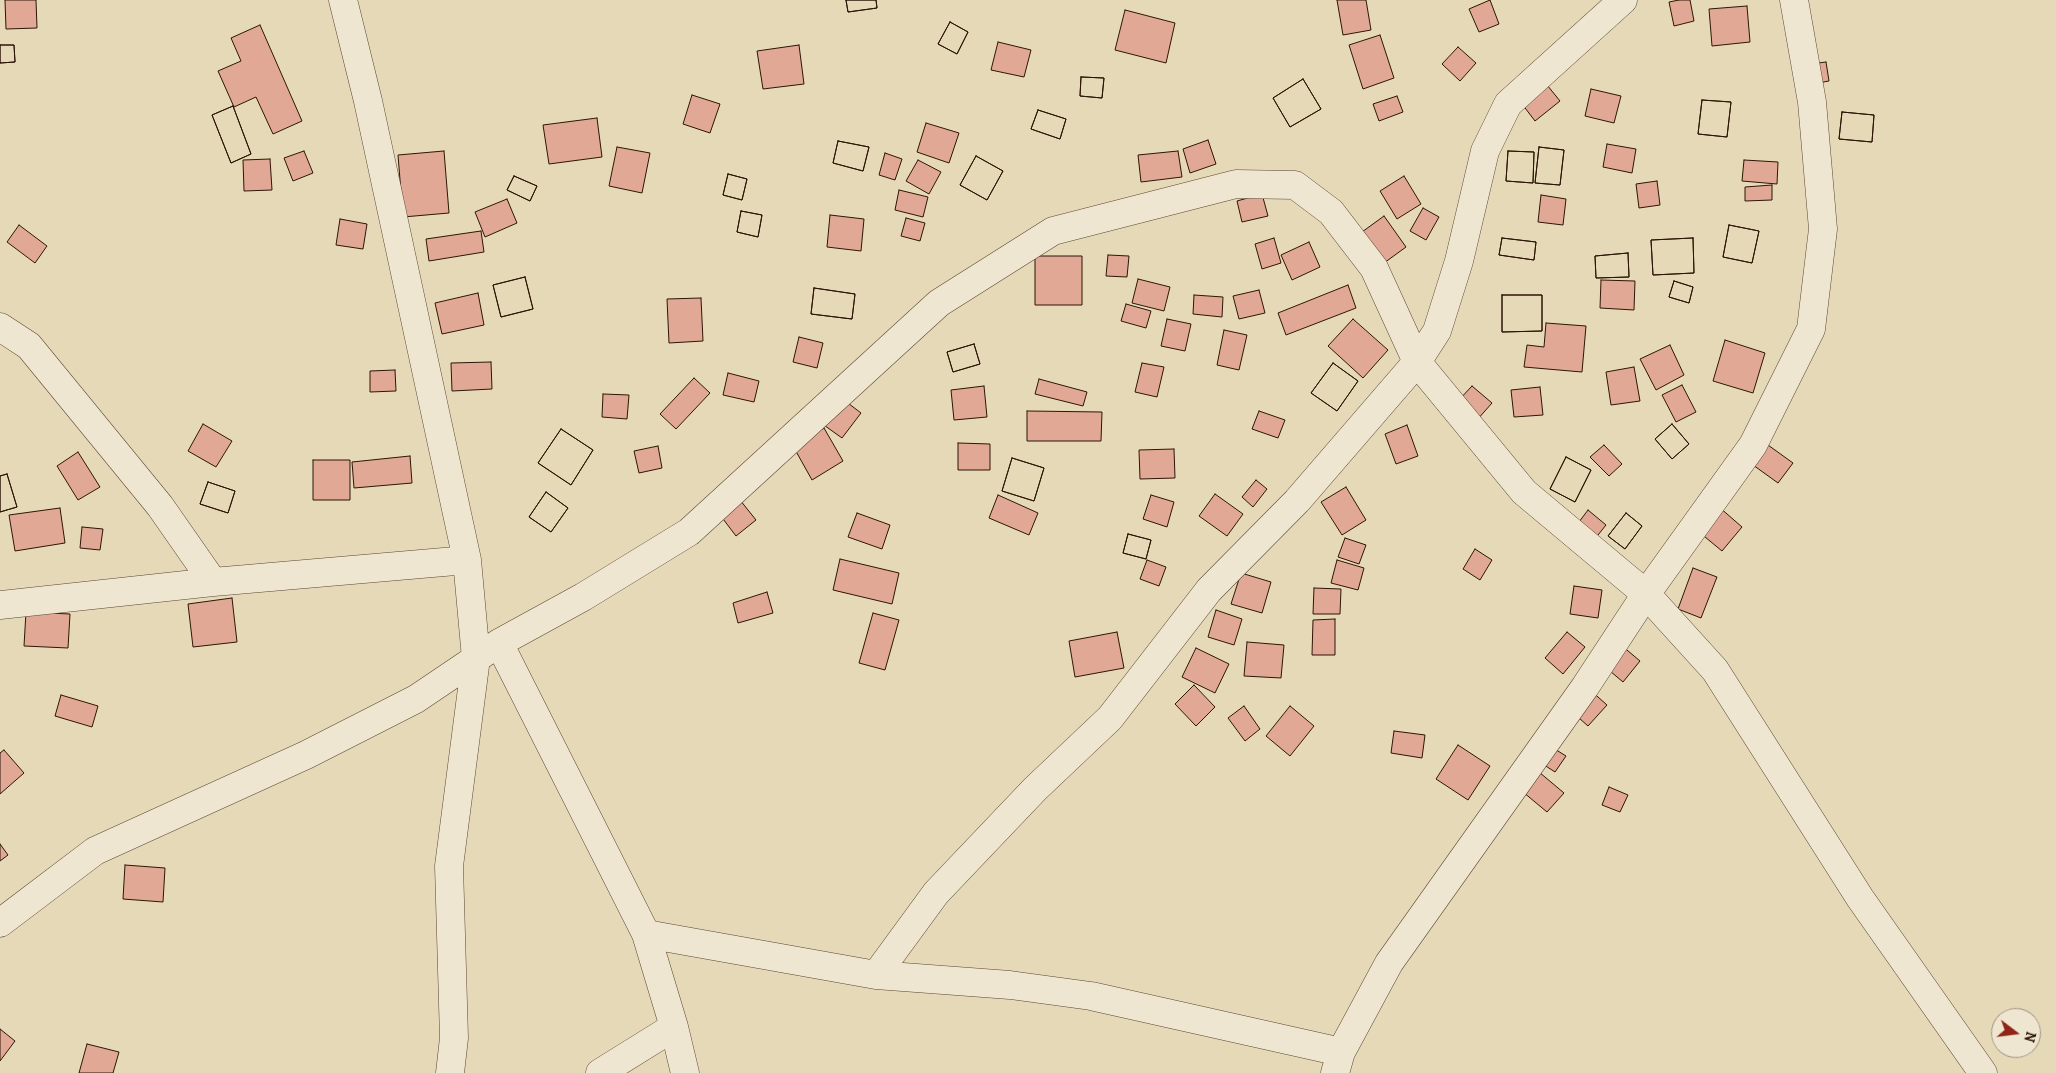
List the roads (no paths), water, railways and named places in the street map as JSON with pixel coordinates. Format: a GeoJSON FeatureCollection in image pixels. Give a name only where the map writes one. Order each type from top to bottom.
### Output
{"type":"FeatureCollection","features":[{"type":"Feature","properties":{"kind":"street"},"geometry":{"type":"LineString","coordinates":[[343,0],[368,101],[468,560],[476,658],[449,866],[454,1038],[450,1073]]}},
{"type":"Feature","properties":{"kind":"street"},"geometry":{"type":"LineString","coordinates":[[876,975],[936,894],[1035,789],[1110,718],[1209,590],[1297,500],[1418,362],[1437,331],[1458,261],[1485,151],[1508,104],[1623,0]]}},
{"type":"Feature","properties":{"kind":"street"},"geometry":{"type":"LineString","coordinates":[[646,934],[876,975],[1010,985],[1091,996],[1338,1063],[1389,964],[1585,687],[1646,594],[1753,445],[1811,328],[1823,229],[1812,102],[1794,0]]}},
{"type":"Feature","properties":{"kind":"street"},"geometry":{"type":"LineString","coordinates":[[0,923],[95,851],[306,755],[416,699],[499,643],[583,597],[689,532],[939,303],[1053,231],[1236,184],[1295,185],[1331,212],[1374,268],[1418,362],[1524,492],[1646,594],[1715,670],[1860,898],[1984,1073]]}},
{"type":"Feature","properties":{"kind":"street"},"geometry":{"type":"LineString","coordinates":[[0,327],[29,346],[160,506],[213,582]]}},
{"type":"Feature","properties":{"kind":"street"},"geometry":{"type":"LineString","coordinates":[[0,605],[213,582],[468,560]]}},
{"type":"Feature","properties":{"kind":"street"},"geometry":{"type":"LineString","coordinates":[[499,643],[646,934],[674,1027],[685,1073]]}},
{"type":"Feature","properties":{"kind":"street"},"geometry":{"type":"LineString","coordinates":[[600,1073],[674,1027]]}}]}
